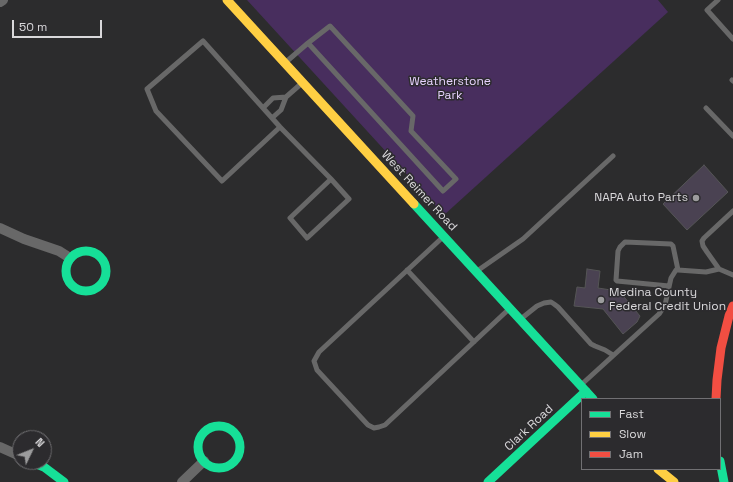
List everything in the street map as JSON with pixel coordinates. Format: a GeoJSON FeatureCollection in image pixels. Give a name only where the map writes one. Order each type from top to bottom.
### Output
{"type":"FeatureCollection","features":[{"type":"Feature","properties":{"kind":"street","name":"West Reimer Road"},"geometry":{"type":"LineString","coordinates":[[227,0],[477,271],[591,398]]}},
{"type":"Feature","properties":{"kind":"street"},"geometry":{"type":"LineString","coordinates":[[0,228],[24,239],[59,251],[70,258]]}},
{"type":"Feature","properties":{"kind":"street"},"geometry":{"type":"LineString","coordinates":[[82,251],[95,253],[101,257],[106,270],[102,283],[91,291],[78,290],[72,286],[68,282],[65,270],[70,258],[82,251]]}},
{"type":"Feature","properties":{"kind":"street"},"geometry":{"type":"LineString","coordinates":[[716,398],[720,354],[730,326],[733,306]]}},
{"type":"Feature","properties":{"kind":"street","name":"Clark Road"},"geometry":{"type":"LineString","coordinates":[[488,482],[583,388]]}},
{"type":"Feature","properties":{"kind":"street"},"geometry":{"type":"LineString","coordinates":[[213,426],[227,427],[238,436],[240,450],[235,462],[229,466],[216,468],[204,461],[198,448],[202,435],[207,430],[213,426]]}},
{"type":"Feature","properties":{"kind":"street"},"geometry":{"type":"LineString","coordinates":[[0,447],[12,452]]}},
{"type":"Feature","properties":{"kind":"street"},"geometry":{"type":"LineString","coordinates":[[182,482],[204,461]]}},
{"type":"Feature","properties":{"kind":"street"},"geometry":{"type":"LineString","coordinates":[[721,466],[724,482]]}},
{"type":"Feature","properties":{"kind":"street"},"geometry":{"type":"LineString","coordinates":[[48,470],[64,482]]}},
{"type":"Feature","properties":{"kind":"street"},"geometry":{"type":"LineString","coordinates":[[659,470],[674,482]]}},
{"type":"Feature","properties":{"kind":"lane"},"geometry":{"type":"LineString","coordinates":[[718,0],[707,10],[733,39]]}},
{"type":"Feature","properties":{"kind":"lane"},"geometry":{"type":"LineString","coordinates":[[285,63],[308,43],[330,26],[413,116],[411,131],[456,179],[443,191],[308,43]]}},
{"type":"Feature","properties":{"kind":"lane"},"geometry":{"type":"LineString","coordinates":[[280,127],[222,182],[156,111],[147,89],[202,41],[280,127],[331,179],[350,199],[307,238],[290,218],[331,179]]}},
{"type":"Feature","properties":{"kind":"lane"},"geometry":{"type":"LineString","coordinates":[[272,118],[281,110],[286,97],[302,82]]}},
{"type":"Feature","properties":{"kind":"lane"},"geometry":{"type":"LineString","coordinates":[[263,108],[273,98],[286,97]]}},
{"type":"Feature","properties":{"kind":"lane"},"geometry":{"type":"LineString","coordinates":[[706,108],[733,136]]}},
{"type":"Feature","properties":{"kind":"lane"},"geometry":{"type":"LineString","coordinates":[[477,271],[523,239],[613,156]]}},
{"type":"Feature","properties":{"kind":"lane"},"geometry":{"type":"LineString","coordinates":[[733,211],[702,241],[703,246],[719,269],[733,275]]}},
{"type":"Feature","properties":{"kind":"lane"},"geometry":{"type":"LineString","coordinates":[[444,236],[319,352],[314,360],[317,370],[368,425],[374,428],[379,427],[384,425],[510,308]]}},
{"type":"Feature","properties":{"kind":"lane"},"geometry":{"type":"LineString","coordinates":[[669,286],[617,281],[618,251],[620,247],[625,242],[671,244],[673,246],[678,270]]}},
{"type":"Feature","properties":{"kind":"lane"},"geometry":{"type":"LineString","coordinates":[[583,388],[613,355],[660,314],[665,305],[674,272],[678,270],[706,272],[719,269]]}},
{"type":"Feature","properties":{"kind":"lane"},"geometry":{"type":"LineString","coordinates":[[407,270],[474,342]]}},
{"type":"Feature","properties":{"kind":"lane"},"geometry":{"type":"LineString","coordinates":[[520,319],[537,306],[551,302],[558,307],[591,344],[613,355]]}},
{"type":"Feature","properties":{"kind":"green space","name":"Weatherstone Park"},"geometry":{"type":"Polygon","coordinates":[[[247,0],[658,0],[668,12],[444,215],[247,0]]]}},
{"type":"Feature","properties":{"kind":"building","name":"NAPA Auto Parts"},"geometry":{"type":"Polygon","coordinates":[[[704,165],[728,192],[687,230],[663,204],[704,165]]]}},
{"type":"Feature","properties":{"kind":"building","name":"Medina County Federal Credit Union"},"geometry":{"type":"Polygon","coordinates":[[[587,269],[600,271],[598,288],[611,290],[616,295],[620,292],[640,316],[637,322],[623,334],[603,309],[574,306],[577,287],[585,288],[587,269]]]}},
{"type":"Feature","properties":{"kind":"traffic: fast"},"geometry":{"type":"LineString","coordinates":[[414,204],[592,398]]}},
{"type":"Feature","properties":{"kind":"traffic: fast"},"geometry":{"type":"LineString","coordinates":[[90,251],[97,254],[103,260],[106,271],[105,279],[97,288],[90,291],[82,291],[75,288],[67,279],[66,267],[69,260],[78,252],[90,251]]}},
{"type":"Feature","properties":{"kind":"traffic: fast"},"geometry":{"type":"LineString","coordinates":[[488,482],[586,391]]}},
{"type":"Feature","properties":{"kind":"traffic: fast"},"geometry":{"type":"LineString","coordinates":[[215,426],[223,426],[234,432],[240,443],[240,447],[240,451],[234,462],[223,468],[215,468],[204,462],[198,451],[198,443],[204,432],[215,426]]}},
{"type":"Feature","properties":{"kind":"traffic: fast"},"geometry":{"type":"LineString","coordinates":[[721,466],[724,482]]}},
{"type":"Feature","properties":{"kind":"traffic: fast"},"geometry":{"type":"LineString","coordinates":[[48,470],[64,482]]}},
{"type":"Feature","properties":{"kind":"traffic: slow"},"geometry":{"type":"LineString","coordinates":[[227,0],[414,204]]}},
{"type":"Feature","properties":{"kind":"traffic: slow"},"geometry":{"type":"LineString","coordinates":[[659,470],[674,482]]}},
{"type":"Feature","properties":{"kind":"traffic: jam"},"geometry":{"type":"LineString","coordinates":[[716,398],[721,348],[733,306]]}},
{"type":"Feature","properties":{"kind":"place","name":"NAPA Auto Parts"},"geometry":{"type":"Point","coordinates":[696,198]}},
{"type":"Feature","properties":{"kind":"place","name":"Medina County Federal Credit Union"},"geometry":{"type":"Point","coordinates":[601,300]}}]}
